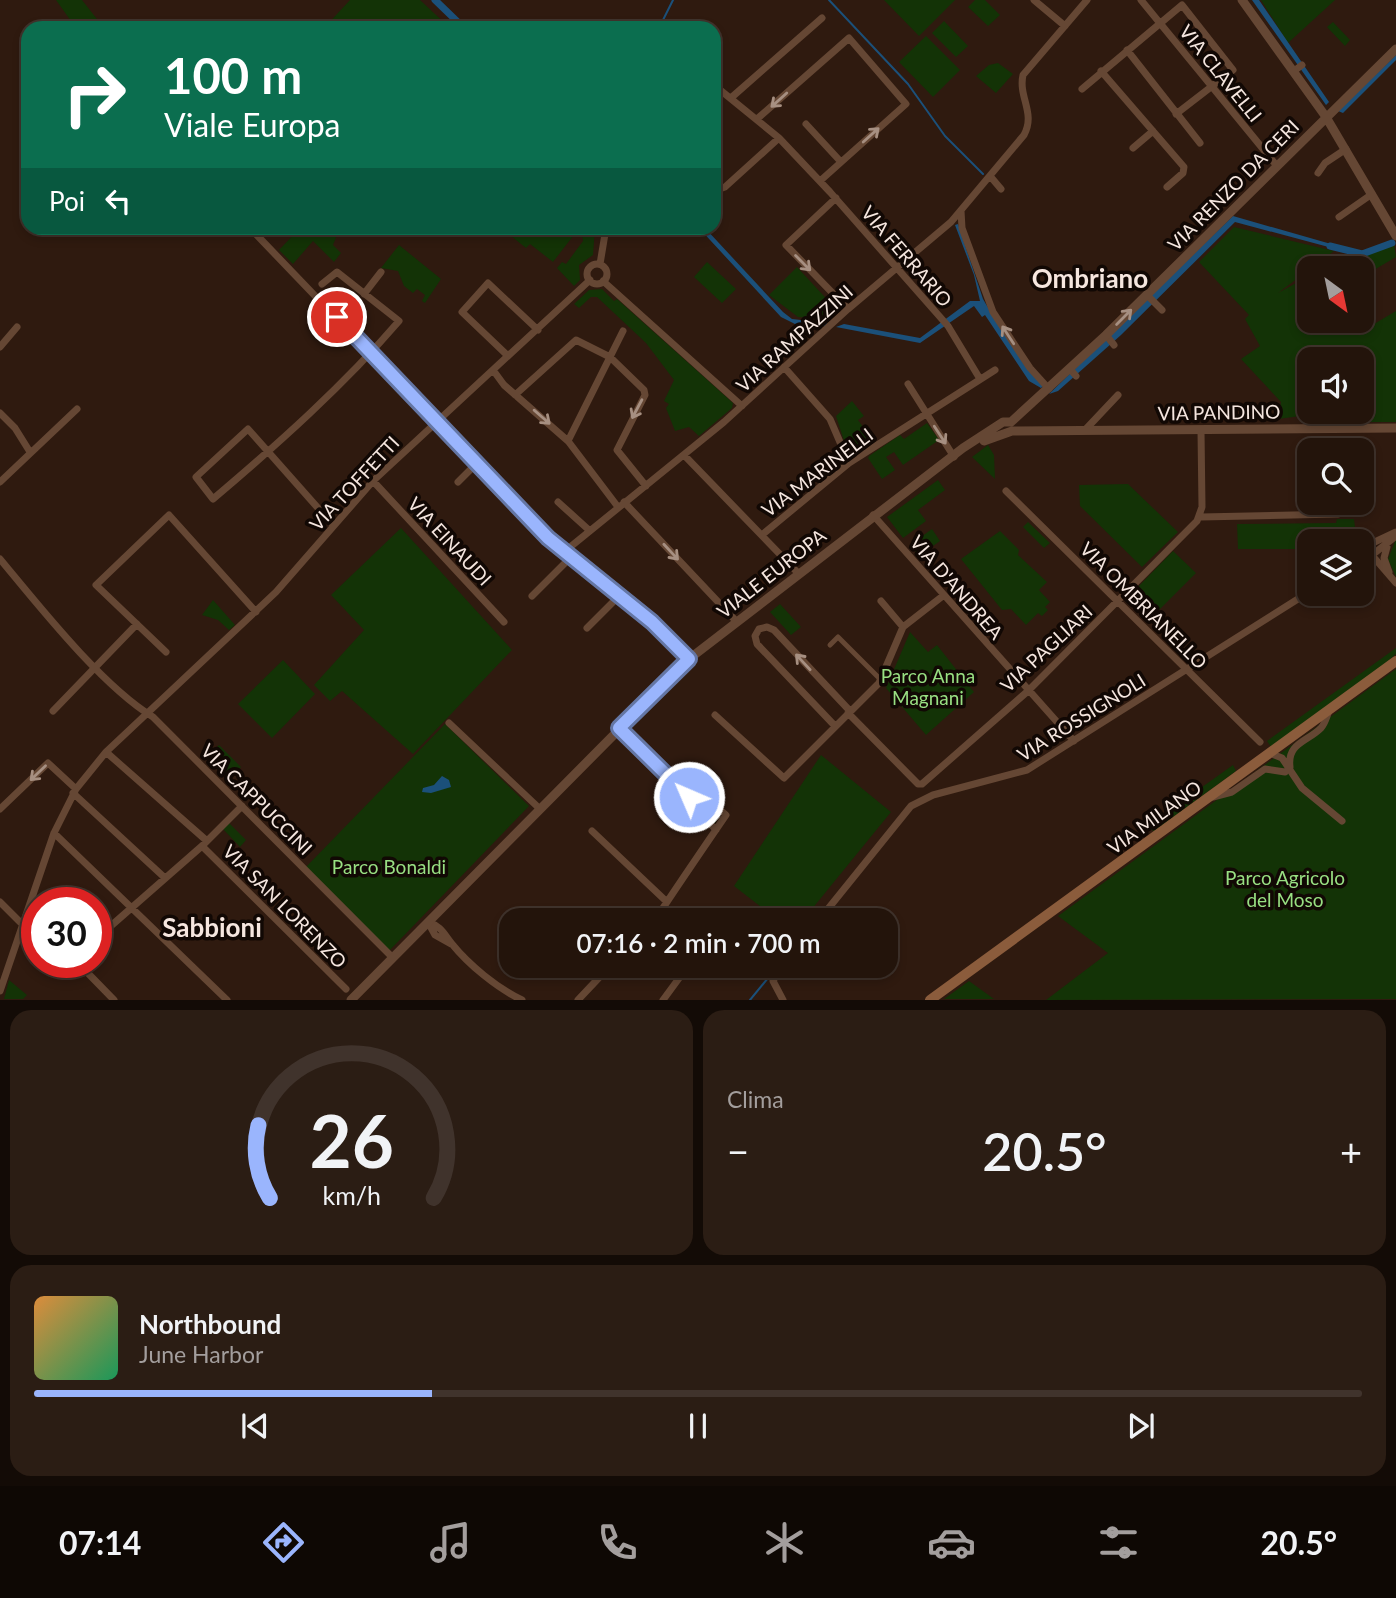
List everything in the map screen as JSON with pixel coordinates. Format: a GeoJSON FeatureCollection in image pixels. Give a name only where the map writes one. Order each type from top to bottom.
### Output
{"type":"FeatureCollection","features":[{"type":"Feature","properties":{"kind":"main road","name":"VIA MILANO"},"geometry":{"type":"LineString","coordinates":[[930,999],[1396,662]]}},
{"type":"Feature","properties":{"kind":"street"},"geometry":{"type":"LineString","coordinates":[[1034,0],[1065,26]]}},
{"type":"Feature","properties":{"kind":"street","name":"VIA RAMPAZZINI"},"geometry":{"type":"LineString","coordinates":[[532,596],[590,531],[742,406],[961,211],[1029,125],[1029,112],[1022,89],[1023,75],[1087,0]]}},
{"type":"Feature","properties":{"kind":"street","name":"VIA CLAVELLI"},"geometry":{"type":"LineString","coordinates":[[1141,0],[1277,166]]}},
{"type":"Feature","properties":{"kind":"street"},"geometry":{"type":"LineString","coordinates":[[1242,0],[1294,71],[1314,91],[1326,117],[1396,236]]}},
{"type":"Feature","properties":{"kind":"street"},"geometry":{"type":"LineString","coordinates":[[1082,89],[1182,5],[1233,70],[1176,114]]}},
{"type":"Feature","properties":{"kind":"street"},"geometry":{"type":"LineString","coordinates":[[732,97],[822,18]]}},
{"type":"Feature","properties":{"kind":"street"},"geometry":{"type":"LineString","coordinates":[[757,119],[849,38],[906,104],[820,181]]}},
{"type":"Feature","properties":{"kind":"street"},"geometry":{"type":"LineString","coordinates":[[1126,50],[1200,143]]}},
{"type":"Feature","properties":{"kind":"street","name":"VIA RENZO DA CERI"},"geometry":{"type":"LineString","coordinates":[[1007,428],[1049,389],[1073,373],[1106,335],[1151,298],[1277,166],[1396,50]]}},
{"type":"Feature","properties":{"kind":"street"},"geometry":{"type":"LineString","coordinates":[[1294,71],[1302,65]]}},
{"type":"Feature","properties":{"kind":"street"},"geometry":{"type":"LineString","coordinates":[[1101,71],[1184,167],[1183,173],[1167,187]]}},
{"type":"Feature","properties":{"kind":"street","name":"VIA FERRARIO"},"geometry":{"type":"LineString","coordinates":[[721,89],[779,138],[836,198],[943,321],[980,379]]}},
{"type":"Feature","properties":{"kind":"street"},"geometry":{"type":"LineString","coordinates":[[806,124],[841,162]]}},
{"type":"Feature","properties":{"kind":"street"},"geometry":{"type":"LineString","coordinates":[[1133,149],[1153,131]]}},
{"type":"Feature","properties":{"kind":"street"},"geometry":{"type":"LineString","coordinates":[[721,188],[779,138]]}},
{"type":"Feature","properties":{"kind":"street"},"geometry":{"type":"LineString","coordinates":[[1318,173],[1325,163],[1346,149]]}},
{"type":"Feature","properties":{"kind":"street"},"geometry":{"type":"LineString","coordinates":[[990,176],[1001,189]]}},
{"type":"Feature","properties":{"kind":"street"},"geometry":{"type":"LineString","coordinates":[[1339,216],[1372,194]]}},
{"type":"Feature","properties":{"kind":"street"},"geometry":{"type":"LineString","coordinates":[[836,198],[786,245],[848,309]]}},
{"type":"Feature","properties":{"kind":"street"},"geometry":{"type":"LineString","coordinates":[[961,211],[962,228],[975,272],[986,297],[1030,368],[1049,389]]}},
{"type":"Feature","properties":{"kind":"street"},"geometry":{"type":"LineString","coordinates":[[257,235],[476,464],[567,554],[652,622],[689,659]]}},
{"type":"Feature","properties":{"kind":"street","name":"VIA TOFFETTI"},"geometry":{"type":"LineString","coordinates":[[603,281],[606,274],[600,264],[605,235]]}},
{"type":"Feature","properties":{"kind":"street","name":"VIA TOFFETTI"},"geometry":{"type":"LineString","coordinates":[[35,887],[54,833],[75,791],[107,751],[256,612],[291,577],[373,481],[435,421],[538,330],[590,280],[589,268],[600,264]]}},
{"type":"Feature","properties":{"kind":"street"},"geometry":{"type":"LineString","coordinates":[[322,284],[337,272],[399,321],[371,353],[267,452],[213,499],[196,477],[248,429],[267,452],[333,526]]}},
{"type":"Feature","properties":{"kind":"street"},"geometry":{"type":"LineString","coordinates":[[364,294],[381,272]]}},
{"type":"Feature","properties":{"kind":"street"},"geometry":{"type":"LineString","coordinates":[[590,280],[597,283],[603,281],[742,406]]}},
{"type":"Feature","properties":{"kind":"street"},"geometry":{"type":"LineString","coordinates":[[508,356],[462,312],[488,283],[538,330]]}},
{"type":"Feature","properties":{"kind":"street"},"geometry":{"type":"LineString","coordinates":[[976,299],[986,297]]}},
{"type":"Feature","properties":{"kind":"street"},"geometry":{"type":"LineString","coordinates":[[1151,298],[1162,310]]}},
{"type":"Feature","properties":{"kind":"street"},"geometry":{"type":"LineString","coordinates":[[0,347],[17,327]]}},
{"type":"Feature","properties":{"kind":"street"},"geometry":{"type":"LineString","coordinates":[[568,441],[623,331]]}},
{"type":"Feature","properties":{"kind":"street"},"geometry":{"type":"LineString","coordinates":[[1106,335],[1114,345]]}},
{"type":"Feature","properties":{"kind":"street"},"geometry":{"type":"LineString","coordinates":[[515,395],[576,340],[610,357],[644,390],[645,395],[617,450],[646,486]]}},
{"type":"Feature","properties":{"kind":"street"},"geometry":{"type":"LineString","coordinates":[[785,367],[830,419],[849,463]]}},
{"type":"Feature","properties":{"kind":"street"},"geometry":{"type":"LineString","coordinates":[[493,370],[515,395],[568,441],[621,504],[737,622]]}},
{"type":"Feature","properties":{"kind":"street","name":"VIA MARINELLI"},"geometry":{"type":"LineString","coordinates":[[763,534],[849,463],[995,370]]}},
{"type":"Feature","properties":{"kind":"street"},"geometry":{"type":"LineString","coordinates":[[908,384],[954,457]]}},
{"type":"Feature","properties":{"kind":"street"},"geometry":{"type":"LineString","coordinates":[[1085,430],[1118,396]]}},
{"type":"Feature","properties":{"kind":"street"},"geometry":{"type":"LineString","coordinates":[[0,482],[77,409]]}},
{"type":"Feature","properties":{"kind":"street"},"geometry":{"type":"LineString","coordinates":[[0,413],[15,428],[30,452]]}},
{"type":"Feature","properties":{"kind":"street","name":"VIA PANDINO"},"geometry":{"type":"LineString","coordinates":[[1007,428],[1201,431],[1396,428]]}},
{"type":"Feature","properties":{"kind":"street","name":"VIALE EUROPA"},"geometry":{"type":"LineString","coordinates":[[351,999],[689,659],[873,515],[954,457],[1007,428]]}},
{"type":"Feature","properties":{"kind":"street"},"geometry":{"type":"LineString","coordinates":[[1201,431],[1201,517],[1297,515]]}},
{"type":"Feature","properties":{"kind":"street"},"geometry":{"type":"LineString","coordinates":[[684,455],[798,573]]}},
{"type":"Feature","properties":{"kind":"street"},"geometry":{"type":"LineString","coordinates":[[457,482],[476,464]]}},
{"type":"Feature","properties":{"kind":"street","name":"VIA EINAUDI"},"geometry":{"type":"LineString","coordinates":[[373,481],[504,622]]}},
{"type":"Feature","properties":{"kind":"street","name":"VIA OMBRIANELLO"},"geometry":{"type":"LineString","coordinates":[[1006,491],[1260,742]]}},
{"type":"Feature","properties":{"kind":"street"},"geometry":{"type":"LineString","coordinates":[[558,502],[590,531]]}},
{"type":"Feature","properties":{"kind":"street"},"geometry":{"type":"LineString","coordinates":[[166,652],[96,585],[169,515],[256,612]]}},
{"type":"Feature","properties":{"kind":"street","name":"VIA D'ANDREA"},"geometry":{"type":"LineString","coordinates":[[873,515],[1074,741]]}},
{"type":"Feature","properties":{"kind":"street","name":"VIA PAGLIARI"},"geometry":{"type":"LineString","coordinates":[[849,712],[918,784],[1028,691],[1201,517]]}},
{"type":"Feature","properties":{"kind":"street"},"geometry":{"type":"LineString","coordinates":[[1374,556],[1396,534]]}},
{"type":"Feature","properties":{"kind":"street"},"geometry":{"type":"LineString","coordinates":[[1374,543],[1396,534]]}},
{"type":"Feature","properties":{"kind":"street"},"geometry":{"type":"LineString","coordinates":[[1389,542],[1384,558],[1394,581]]}},
{"type":"Feature","properties":{"kind":"street"},"geometry":{"type":"LineString","coordinates":[[1374,558],[1394,581]]}},
{"type":"Feature","properties":{"kind":"street","name":"VIA CAPPUCCINI"},"geometry":{"type":"LineString","coordinates":[[0,559],[96,667],[242,806],[392,957]]}},
{"type":"Feature","properties":{"kind":"street"},"geometry":{"type":"LineString","coordinates":[[715,715],[784,778],[880,679],[903,627],[944,595]]}},
{"type":"Feature","properties":{"kind":"street"},"geometry":{"type":"LineString","coordinates":[[587,628],[619,596]]}},
{"type":"Feature","properties":{"kind":"street","name":"VIA ROSSIGNOLI"},"geometry":{"type":"LineString","coordinates":[[828,908],[911,806],[933,795],[1017,774],[1074,741],[1297,600]]}},
{"type":"Feature","properties":{"kind":"street"},"geometry":{"type":"LineString","coordinates":[[881,601],[903,627]]}},
{"type":"Feature","properties":{"kind":"street"},"geometry":{"type":"LineString","coordinates":[[53,711],[136,624]]}},
{"type":"Feature","properties":{"kind":"street"},"geometry":{"type":"LineString","coordinates":[[835,726],[757,644],[755,636],[759,629],[767,627],[774,630],[849,712]]}},
{"type":"Feature","properties":{"kind":"street"},"geometry":{"type":"LineString","coordinates":[[830,645],[838,637],[880,679]]}},
{"type":"Feature","properties":{"kind":"street"},"geometry":{"type":"LineString","coordinates":[[1291,773],[1289,756],[1293,748],[1322,727],[1329,711]]}},
{"type":"Feature","properties":{"kind":"street"},"geometry":{"type":"LineString","coordinates":[[449,723],[540,809]]}},
{"type":"Feature","properties":{"kind":"street"},"geometry":{"type":"LineString","coordinates":[[619,728],[689,797]]}},
{"type":"Feature","properties":{"kind":"street","name":"VIA SAN LORENZO"},"geometry":{"type":"LineString","coordinates":[[107,751],[204,844],[346,989]]}},
{"type":"Feature","properties":{"kind":"street"},"geometry":{"type":"LineString","coordinates":[[1272,754],[1282,758],[1302,788],[1309,791],[1342,821]]}},
{"type":"Feature","properties":{"kind":"street"},"geometry":{"type":"LineString","coordinates":[[0,810],[48,764],[165,878]]}},
{"type":"Feature","properties":{"kind":"street"},"geometry":{"type":"LineString","coordinates":[[1212,797],[1232,792],[1265,769],[1291,773]]}},
{"type":"Feature","properties":{"kind":"street"},"geometry":{"type":"LineString","coordinates":[[663,908],[716,830],[726,815],[706,797],[696,808],[716,830]]}},
{"type":"Feature","properties":{"kind":"street"},"geometry":{"type":"LineString","coordinates":[[112,925],[204,844],[242,806]]}},
{"type":"Feature","properties":{"kind":"street"},"geometry":{"type":"LineString","coordinates":[[592,831],[667,902]]}},
{"type":"Feature","properties":{"kind":"street"},"geometry":{"type":"LineString","coordinates":[[54,833],[133,906],[226,999]]}},
{"type":"Feature","properties":{"kind":"street"},"geometry":{"type":"LineString","coordinates":[[0,902],[21,923]]}},
{"type":"Feature","properties":{"kind":"street"},"geometry":{"type":"LineString","coordinates":[[428,922],[441,929],[452,944],[500,988],[522,999]]}},
{"type":"Feature","properties":{"kind":"street","name":"VIA TOFFETTI"},"geometry":{"type":"LineString","coordinates":[[0,991],[21,927]]}},
{"type":"Feature","properties":{"kind":"street"},"geometry":{"type":"LineString","coordinates":[[93,978],[114,999]]}},
{"type":"Feature","properties":{"kind":"street"},"geometry":{"type":"LineString","coordinates":[[578,999],[598,978]]}},
{"type":"Feature","properties":{"kind":"street"},"geometry":{"type":"LineString","coordinates":[[663,999],[679,978]]}},
{"type":"Feature","properties":{"kind":"street"},"geometry":{"type":"LineString","coordinates":[[775,978],[773,981],[783,999]]}},
{"type":"Feature","properties":{"kind":"green space"},"geometry":{"type":"Polygon","coordinates":[[[56,0],[82,0],[98,21],[71,21],[56,0]]]}},
{"type":"Feature","properties":{"kind":"green space"},"geometry":{"type":"Polygon","coordinates":[[[350,0],[420,0],[442,21],[330,21],[350,0]]]}},
{"type":"Feature","properties":{"kind":"green space"},"geometry":{"type":"Polygon","coordinates":[[[884,0],[955,0],[919,36],[884,0]]]}},
{"type":"Feature","properties":{"kind":"green space"},"geometry":{"type":"Polygon","coordinates":[[[975,0],[985,0],[1000,15],[988,26],[968,7],[975,0]]]}},
{"type":"Feature","properties":{"kind":"green space"},"geometry":{"type":"Polygon","coordinates":[[[1261,0],[1335,0],[1288,43],[1261,0]]]}},
{"type":"Feature","properties":{"kind":"green space"},"geometry":{"type":"Polygon","coordinates":[[[944,21],[968,46],[956,57],[932,33],[944,21]]]}},
{"type":"Feature","properties":{"kind":"green space"},"geometry":{"type":"Polygon","coordinates":[[[1333,22],[1350,40],[1345,46],[1327,27],[1333,22]]]}},
{"type":"Feature","properties":{"kind":"green space"},"geometry":{"type":"Polygon","coordinates":[[[926,36],[960,70],[933,97],[899,62],[926,36]]]}},
{"type":"Feature","properties":{"kind":"green space"},"geometry":{"type":"Polygon","coordinates":[[[998,63],[1013,74],[996,93],[976,76],[989,65],[998,63]]]}},
{"type":"Feature","properties":{"kind":"green space"},"geometry":{"type":"Polygon","coordinates":[[[1234,227],[1334,251],[1327,256],[1297,256],[1297,279],[1278,293],[1297,283],[1297,333],[1374,333],[1374,324],[1396,311],[1396,422],[1374,422],[1374,347],[1297,347],[1297,416],[1278,419],[1281,402],[1241,359],[1260,346],[1245,319],[1249,315],[1199,262],[1234,227]]]}},
{"type":"Feature","properties":{"kind":"green space"},"geometry":{"type":"Polygon","coordinates":[[[293,235],[337,235],[333,245],[341,253],[334,262],[313,241],[293,264],[279,250],[293,235]]]}},
{"type":"Feature","properties":{"kind":"green space"},"geometry":{"type":"Polygon","coordinates":[[[510,235],[574,235],[553,262],[530,244],[526,248],[510,235]]]}},
{"type":"Feature","properties":{"kind":"green space"},"geometry":{"type":"Polygon","coordinates":[[[582,235],[594,235],[593,255],[579,265],[580,280],[574,286],[557,268],[562,262],[566,264],[583,241],[582,235]]]}},
{"type":"Feature","properties":{"kind":"green space"},"geometry":{"type":"Polygon","coordinates":[[[1394,243],[1396,257],[1374,270],[1374,256],[1358,256],[1394,243]]]}},
{"type":"Feature","properties":{"kind":"green space"},"geometry":{"type":"Polygon","coordinates":[[[399,245],[441,279],[425,303],[422,301],[425,295],[417,289],[413,293],[404,286],[398,271],[381,268],[399,245]]]}},
{"type":"Feature","properties":{"kind":"green space"},"geometry":{"type":"Polygon","coordinates":[[[707,262],[736,289],[722,303],[694,277],[707,262]]]}},
{"type":"Feature","properties":{"kind":"green space"},"geometry":{"type":"Polygon","coordinates":[[[797,267],[835,308],[835,313],[828,319],[798,317],[769,295],[797,267]]]}},
{"type":"Feature","properties":{"kind":"green space"},"geometry":{"type":"Polygon","coordinates":[[[602,289],[614,301],[617,299],[733,403],[732,408],[699,436],[689,427],[675,431],[666,408],[669,404],[664,401],[674,380],[646,343],[597,297],[591,297],[579,308],[574,304],[589,290],[602,289]]]}},
{"type":"Feature","properties":{"kind":"green space"},"geometry":{"type":"Polygon","coordinates":[[[852,401],[864,416],[858,420],[874,442],[855,454],[845,444],[836,416],[852,401]]]}},
{"type":"Feature","properties":{"kind":"green space"},"geometry":{"type":"Polygon","coordinates":[[[927,423],[939,440],[903,465],[894,452],[886,457],[895,470],[882,479],[869,456],[900,435],[904,439],[927,423]]]}},
{"type":"Feature","properties":{"kind":"green space"},"geometry":{"type":"Polygon","coordinates":[[[988,445],[994,455],[995,479],[972,457],[988,445]]]}},
{"type":"Feature","properties":{"kind":"green space"},"geometry":{"type":"Polygon","coordinates":[[[938,480],[945,490],[918,510],[926,521],[903,538],[887,517],[938,480]]]}},
{"type":"Feature","properties":{"kind":"green space"},"geometry":{"type":"Polygon","coordinates":[[[1128,484],[1178,532],[1142,567],[1080,506],[1079,485],[1128,484]]]}},
{"type":"Feature","properties":{"kind":"green space"},"geometry":{"type":"Polygon","coordinates":[[[1337,519],[1354,519],[1357,529],[1297,529],[1297,549],[1238,549],[1237,524],[1336,523],[1337,519]]]}},
{"type":"Feature","properties":{"kind":"green space"},"geometry":{"type":"Polygon","coordinates":[[[1028,522],[1050,543],[1044,548],[1023,527],[1028,522]]]}},
{"type":"Feature","properties":{"kind":"green space"},"geometry":{"type":"Polygon","coordinates":[[[401,528],[512,650],[413,754],[342,691],[330,701],[314,685],[364,630],[331,595],[401,528]]]}},
{"type":"Feature","properties":{"kind":"green space"},"geometry":{"type":"Polygon","coordinates":[[[932,529],[940,541],[919,556],[910,545],[932,529]]]}},
{"type":"Feature","properties":{"kind":"green space"},"geometry":{"type":"Polygon","coordinates":[[[1000,531],[1019,550],[1018,555],[1047,582],[1039,590],[1050,602],[1045,607],[1048,610],[1042,616],[1038,613],[1026,625],[1011,609],[1002,610],[961,559],[1000,531]]]}},
{"type":"Feature","properties":{"kind":"green space"},"geometry":{"type":"Polygon","coordinates":[[[1396,539],[1396,577],[1388,559],[1396,539]]]}},
{"type":"Feature","properties":{"kind":"green space"},"geometry":{"type":"Polygon","coordinates":[[[1173,551],[1196,573],[1159,610],[1138,587],[1173,551]]]}},
{"type":"Feature","properties":{"kind":"green space"},"geometry":{"type":"Polygon","coordinates":[[[213,600],[235,625],[229,630],[218,620],[202,615],[213,600]]]}},
{"type":"Feature","properties":{"kind":"green space"},"geometry":{"type":"Polygon","coordinates":[[[780,604],[801,627],[791,635],[770,612],[780,604]]]}},
{"type":"Feature","properties":{"kind":"green space","name":"Parco Anna Magnani"},"geometry":{"type":"Polygon","coordinates":[[[910,632],[928,652],[937,645],[974,692],[926,735],[886,688],[910,632]]]}},
{"type":"Feature","properties":{"kind":"green space"},"geometry":{"type":"Polygon","coordinates":[[[1396,648],[1396,654],[1387,662],[1271,747],[1267,741],[1396,648]]]}},
{"type":"Feature","properties":{"kind":"green space"},"geometry":{"type":"Polygon","coordinates":[[[283,660],[315,694],[272,738],[238,704],[283,660]]]}},
{"type":"Feature","properties":{"kind":"green space","name":"Parco Agricolo del Moso"},"geometry":{"type":"Polygon","coordinates":[[[1396,669],[1396,999],[1046,1000],[1108,953],[1058,916],[1396,669]]]}},
{"type":"Feature","properties":{"kind":"green space","name":"Parco Bonaldi"},"geometry":{"type":"Polygon","coordinates":[[[445,724],[529,806],[389,951],[306,867],[445,724]]]}},
{"type":"Feature","properties":{"kind":"green space"},"geometry":{"type":"Polygon","coordinates":[[[219,745],[241,767],[230,778],[207,756],[219,745]]]}},
{"type":"Feature","properties":{"kind":"green space"},"geometry":{"type":"Polygon","coordinates":[[[821,755],[891,812],[813,908],[762,908],[734,886],[821,755]]]}},
{"type":"Feature","properties":{"kind":"green space"},"geometry":{"type":"Polygon","coordinates":[[[1233,765],[1236,771],[1154,831],[1146,827],[1233,765]]]}},
{"type":"Feature","properties":{"kind":"green space"},"geometry":{"type":"Polygon","coordinates":[[[706,802],[720,814],[715,823],[700,809],[706,802]]]}},
{"type":"Feature","properties":{"kind":"green space"},"geometry":{"type":"Polygon","coordinates":[[[229,823],[246,840],[240,847],[223,829],[229,823]]]}},
{"type":"Feature","properties":{"kind":"green space"},"geometry":{"type":"Polygon","coordinates":[[[9,980],[27,995],[23,999],[4,999],[9,980]]]}},
{"type":"Feature","properties":{"kind":"green space"},"geometry":{"type":"Polygon","coordinates":[[[969,981],[994,999],[944,999],[969,981]]]}},
{"type":"Feature","properties":{"kind":"water"},"geometry":{"type":"Polygon","coordinates":[[[1252,0],[1259,0],[1329,102],[1326,105],[1252,0]]]}},
{"type":"Feature","properties":{"kind":"water"},"geometry":{"type":"Polygon","coordinates":[[[1396,55],[1396,60],[1343,113],[1338,111],[1396,55]]]}},
{"type":"Feature","properties":{"kind":"water"},"geometry":{"type":"Polygon","coordinates":[[[1233,216],[1338,246],[1336,249],[1235,222],[1121,335],[1058,391],[1049,394],[1233,216]]]}},
{"type":"Feature","properties":{"kind":"water"},"geometry":{"type":"Polygon","coordinates":[[[958,224],[983,299],[997,323],[1043,386],[1041,388],[1029,381],[985,315],[982,317],[974,306],[920,343],[836,327],[844,324],[920,338],[970,301],[980,301],[974,275],[955,225],[958,224]]]}},
{"type":"Feature","properties":{"kind":"water"},"geometry":{"type":"Polygon","coordinates":[[[705,235],[712,235],[792,319],[827,323],[824,326],[795,324],[781,317],[705,235]]]}},
{"type":"Feature","properties":{"kind":"water"},"geometry":{"type":"Polygon","coordinates":[[[442,776],[449,780],[451,787],[431,793],[422,792],[423,788],[434,785],[442,776]]]}},
{"type":"Feature","properties":{"kind":"waterway"},"geometry":{"type":"LineString","coordinates":[[435,0],[457,21]]}},
{"type":"Feature","properties":{"kind":"waterway"},"geometry":{"type":"LineString","coordinates":[[662,21],[673,0]]}},
{"type":"Feature","properties":{"kind":"waterway"},"geometry":{"type":"LineString","coordinates":[[829,0],[908,84],[945,136],[983,174]]}},
{"type":"Feature","properties":{"kind":"waterway"},"geometry":{"type":"LineString","coordinates":[[1330,246],[1362,254],[1392,243]]}},
{"type":"Feature","properties":{"kind":"waterway"},"geometry":{"type":"LineString","coordinates":[[750,1000],[768,978]]}},
{"type":"Feature","properties":{"kind":"district","name":"Ombriano"},"geometry":{"type":"Point","coordinates":[1090,278]}},
{"type":"Feature","properties":{"kind":"district","name":"Sabbioni"},"geometry":{"type":"Point","coordinates":[212,927]}},
{"type":"Feature","properties":{"kind":"route"},"geometry":{"type":"LineString","coordinates":[[337,317],[548,538],[652,622],[689,659],[619,728],[689,797]]}}]}
